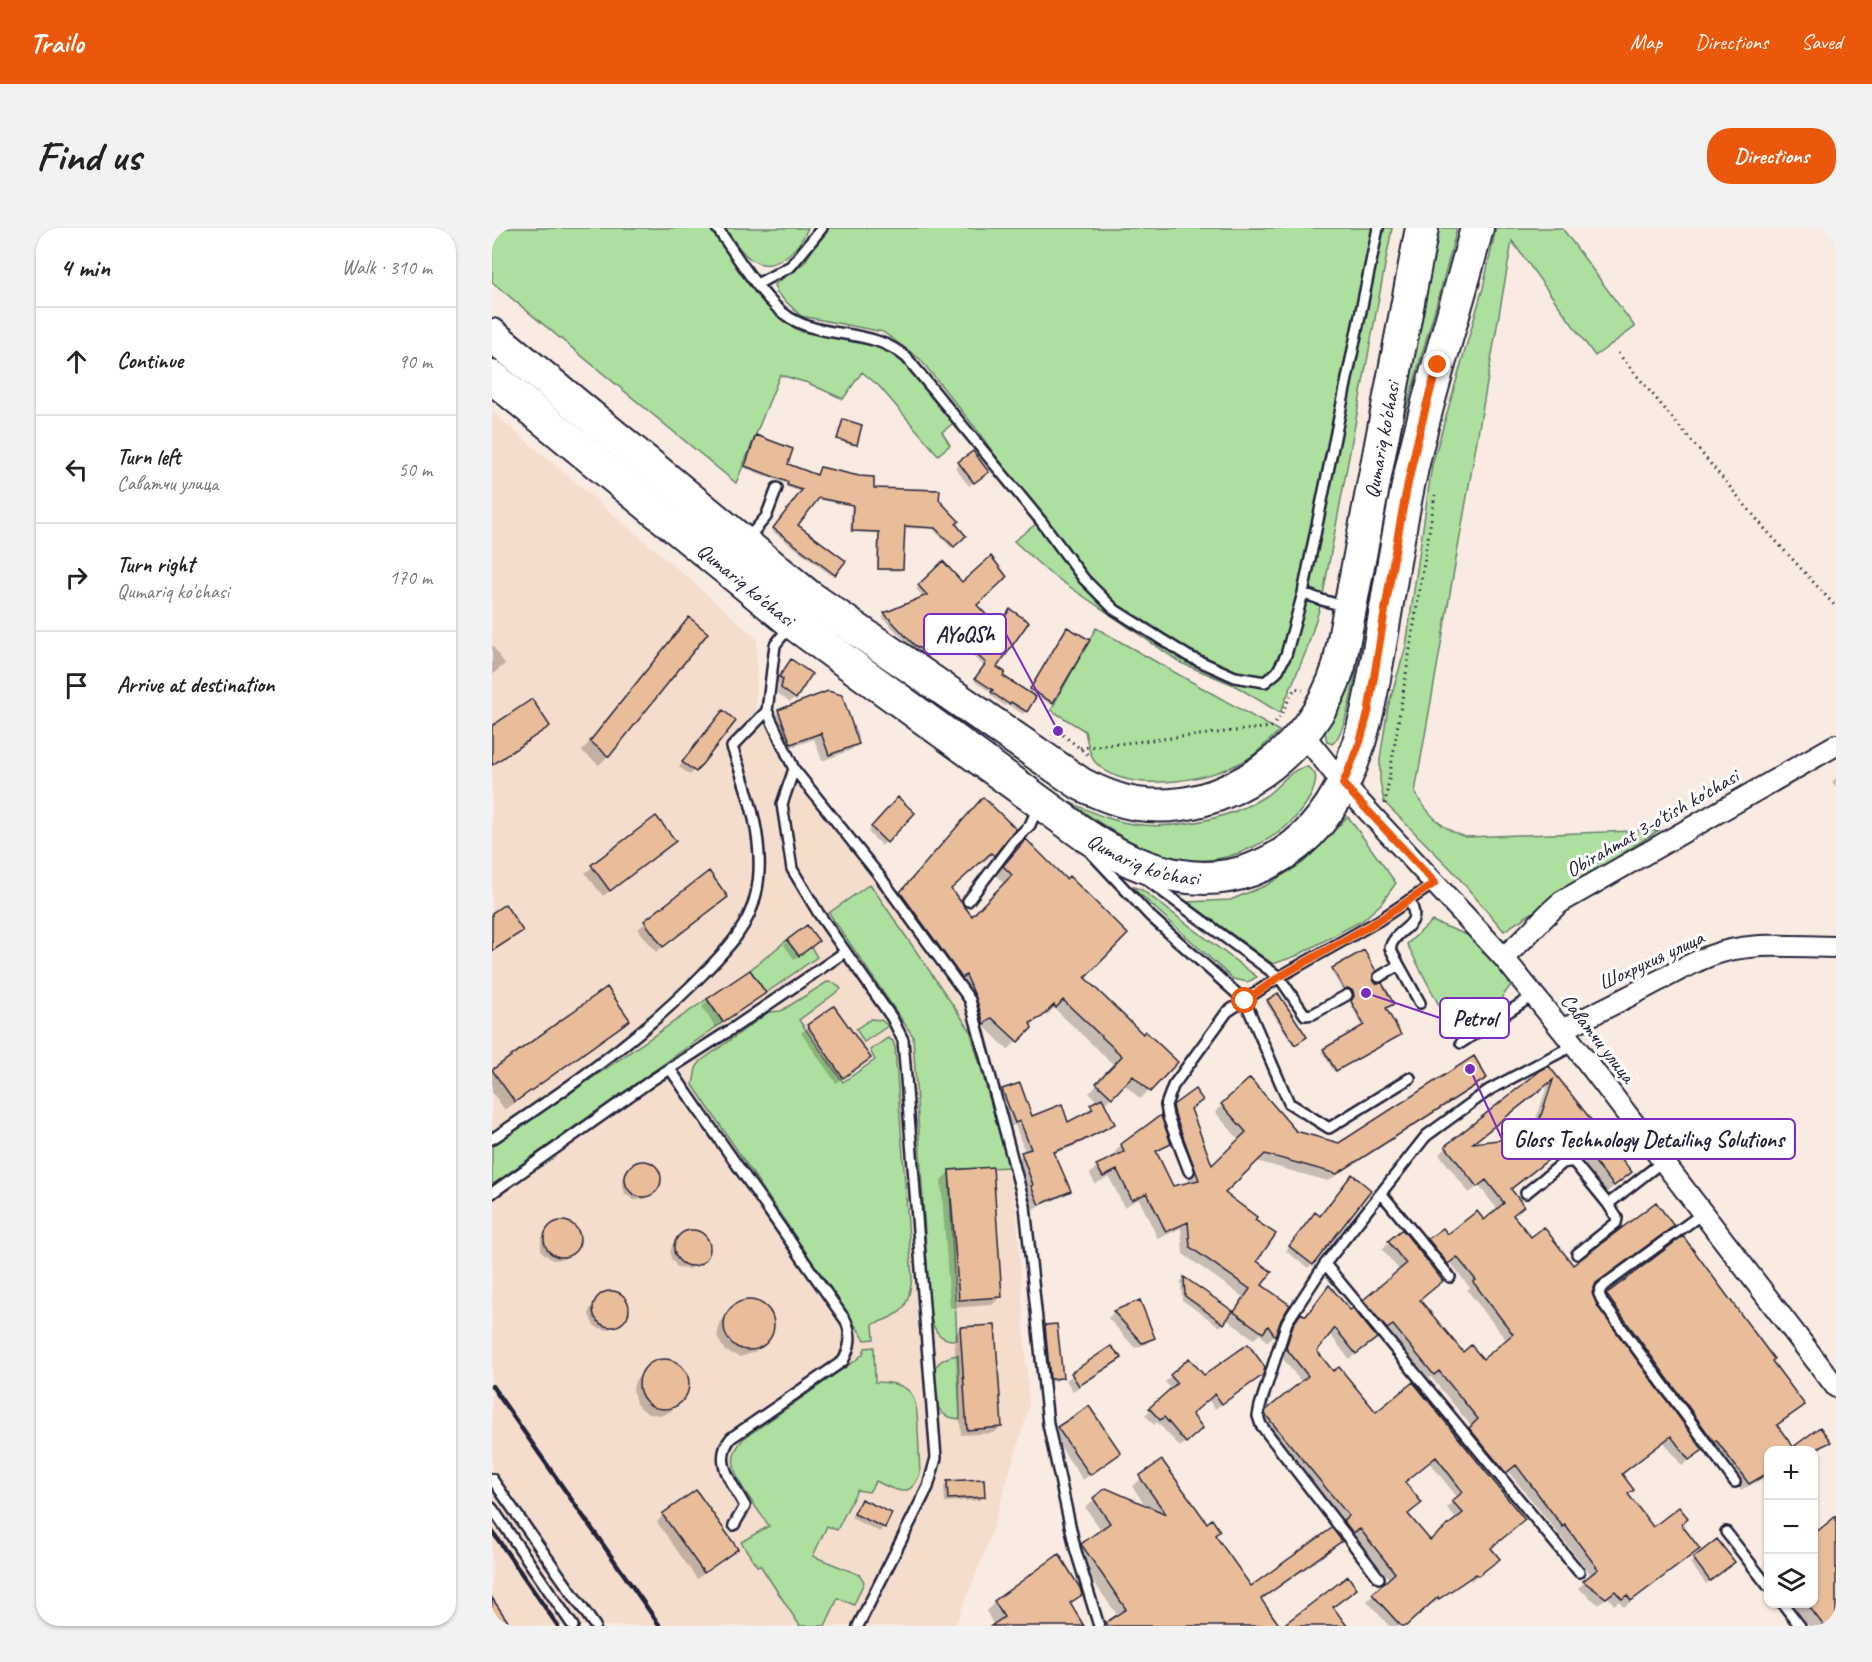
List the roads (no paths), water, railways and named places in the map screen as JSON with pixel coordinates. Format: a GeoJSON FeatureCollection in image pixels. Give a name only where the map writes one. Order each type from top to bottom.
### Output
{"type":"FeatureCollection","features":[{"type":"Feature","properties":{"kind":"main road","name":"Qumariq ko'chasi"},"geometry":{"type":"LineString","coordinates":[[492,376],[724,540],[1081,784],[1107,796],[1136,804],[1167,805],[1216,794],[1244,782],[1285,754],[1315,717],[1336,674],[1422,228]]}},
{"type":"Feature","properties":{"kind":"main road","name":"Qumariq ko'chasi"},"geometry":{"type":"LineString","coordinates":[[492,335],[724,540],[793,623],[1097,843],[1134,863],[1174,876],[1202,879],[1231,876],[1257,867],[1294,845],[1323,817],[1343,784],[1358,748],[1368,713],[1407,491],[1425,409],[1477,228]]}},
{"type":"Feature","properties":{"kind":"street","name":"Саватчи улица"},"geometry":{"type":"LineString","coordinates":[[1303,734],[1343,784],[1503,957],[1574,1045],[1836,1387]]}},
{"type":"Feature","properties":{"kind":"street","name":"Obirahmat 3-o'tish ko'chasi"},"geometry":{"type":"LineString","coordinates":[[1503,957],[1561,902],[1836,745]]}},
{"type":"Feature","properties":{"kind":"street","name":"Шохрухия улица"},"geometry":{"type":"LineString","coordinates":[[1562,1030],[1688,964],[1712,955],[1758,946],[1836,947]]}},
{"type":"Feature","properties":{"kind":"lane"},"geometry":{"type":"LineString","coordinates":[[717,228],[778,310],[804,325],[882,341],[899,351],[1041,521],[1084,579],[1115,610],[1188,656],[1235,677],[1264,682],[1277,672],[1286,655],[1304,593],[1377,228]]}},
{"type":"Feature","properties":{"kind":"lane"},"geometry":{"type":"LineString","coordinates":[[757,284],[791,266],[822,228]]}},
{"type":"Feature","properties":{"kind":"lane"},"geometry":{"type":"LineString","coordinates":[[724,540],[766,517],[777,488]]}},
{"type":"Feature","properties":{"kind":"lane"},"geometry":{"type":"LineString","coordinates":[[1304,593],[1350,607]]}},
{"type":"Feature","properties":{"kind":"lane"},"geometry":{"type":"LineString","coordinates":[[793,623],[775,645],[768,711],[794,768],[878,874],[970,1000],[1025,1206],[1048,1424],[1075,1548],[1099,1626]]}},
{"type":"Feature","properties":{"kind":"lane"},"geometry":{"type":"LineString","coordinates":[[492,1139],[558,1095],[635,1038],[691,987],[738,935],[749,917],[756,895],[759,873],[751,805],[732,747],[768,711]]}},
{"type":"Feature","properties":{"kind":"lane"},"geometry":{"type":"LineString","coordinates":[[794,768],[782,804],[792,869],[819,914],[892,1018],[903,1040],[936,1458],[928,1487],[858,1626]]}},
{"type":"Feature","properties":{"kind":"lane"},"geometry":{"type":"LineString","coordinates":[[968,901],[1013,842],[1046,806],[1150,916],[1245,1001],[1289,1103],[1329,1128],[1410,1078]]}},
{"type":"Feature","properties":{"kind":"lane"},"geometry":{"type":"LineString","coordinates":[[1097,843],[1279,977],[1305,1015],[1313,1014],[1347,995]]}},
{"type":"Feature","properties":{"kind":"lane"},"geometry":{"type":"LineString","coordinates":[[1189,1171],[1168,1117],[1166,1105],[1173,1086],[1227,1012],[1279,977],[1378,921],[1435,883]]}},
{"type":"Feature","properties":{"kind":"lane"},"geometry":{"type":"LineString","coordinates":[[1409,900],[1415,918],[1394,939],[1390,948],[1420,1003]]}},
{"type":"Feature","properties":{"kind":"lane"},"geometry":{"type":"LineString","coordinates":[[492,1193],[670,1069],[845,952]]}},
{"type":"Feature","properties":{"kind":"lane"},"geometry":{"type":"LineString","coordinates":[[1379,977],[1399,965]]}},
{"type":"Feature","properties":{"kind":"lane"},"geometry":{"type":"LineString","coordinates":[[1461,1043],[1534,995]]}},
{"type":"Feature","properties":{"kind":"lane"},"geometry":{"type":"LineString","coordinates":[[1379,1578],[1261,1425],[1258,1416],[1287,1322],[1325,1264],[1426,1136],[1489,1090],[1574,1045]]}},
{"type":"Feature","properties":{"kind":"lane"},"geometry":{"type":"LineString","coordinates":[[670,1069],[846,1321],[850,1332],[851,1343],[843,1361],[731,1438],[725,1445],[722,1461],[724,1469],[745,1506],[734,1525]]}},
{"type":"Feature","properties":{"kind":"lane"},"geometry":{"type":"LineString","coordinates":[[1526,1193],[1563,1163],[1573,1161],[1617,1218],[1616,1223],[1577,1254]]}},
{"type":"Feature","properties":{"kind":"lane"},"geometry":{"type":"LineString","coordinates":[[1608,1204],[1663,1161]]}},
{"type":"Feature","properties":{"kind":"lane"},"geometry":{"type":"LineString","coordinates":[[1381,1193],[1450,1277]]}},
{"type":"Feature","properties":{"kind":"lane"},"geometry":{"type":"LineString","coordinates":[[1702,1213],[1607,1283],[1601,1288],[1599,1294],[1736,1482]]}},
{"type":"Feature","properties":{"kind":"lane"},"geometry":{"type":"LineString","coordinates":[[1325,1264],[1579,1572]]}},
{"type":"Feature","properties":{"kind":"lane"},"geometry":{"type":"LineString","coordinates":[[492,1479],[595,1626]]}},
{"type":"Feature","properties":{"kind":"lane"},"geometry":{"type":"LineString","coordinates":[[492,1508],[573,1626]]}},
{"type":"Feature","properties":{"kind":"lane"},"geometry":{"type":"LineString","coordinates":[[1726,1532],[1764,1581]]}},
{"type":"Feature","properties":{"kind":"lane"},"geometry":{"type":"LineString","coordinates":[[1786,1608],[1800,1626]]}},
{"type":"Feature","properties":{"kind":"railway"},"geometry":{"type":"LineString","coordinates":[[492,1386],[660,1626]]}},
{"type":"Feature","properties":{"kind":"railway"},"geometry":{"type":"LineString","coordinates":[[492,1531],[558,1626]]}},
{"type":"Feature","properties":{"kind":"place","name":"AYoQSh"},"geometry":{"type":"Point","coordinates":[1058,731]}},
{"type":"Feature","properties":{"kind":"place","name":"Petrol"},"geometry":{"type":"Point","coordinates":[1366,993]}},
{"type":"Feature","properties":{"kind":"place","name":"Gloss Technology Detailing Solutions"},"geometry":{"type":"Point","coordinates":[1470,1069]}}]}
